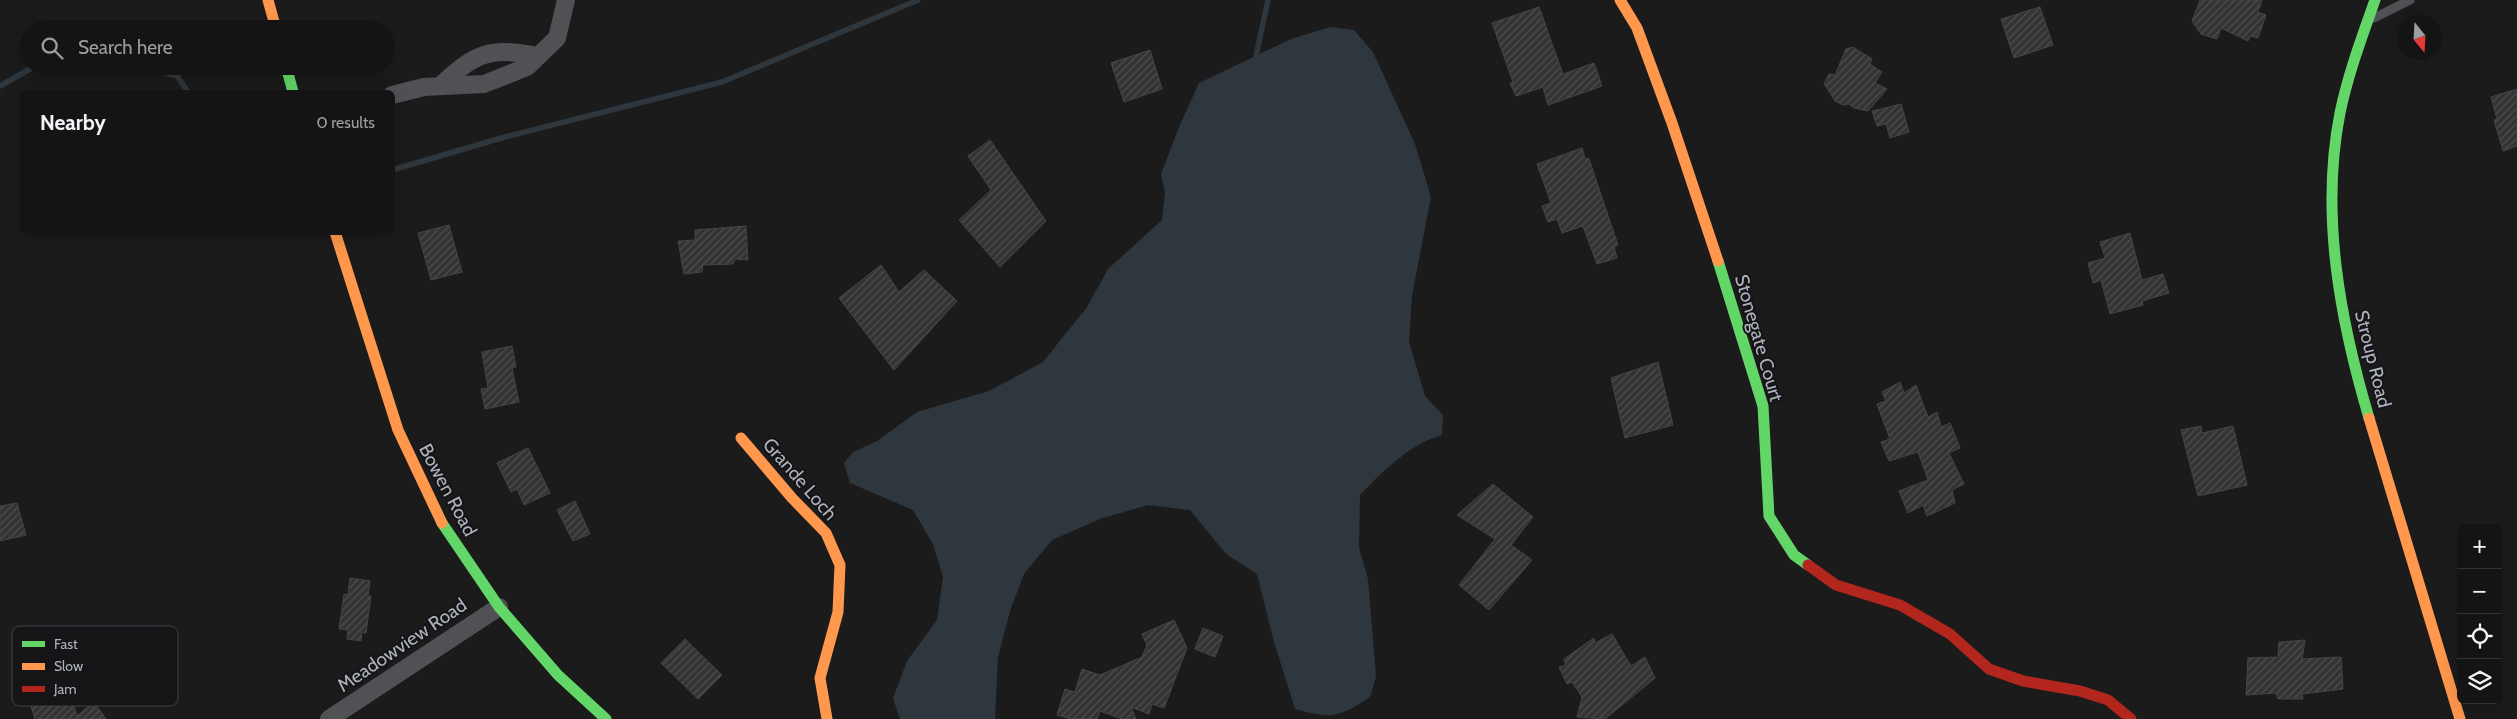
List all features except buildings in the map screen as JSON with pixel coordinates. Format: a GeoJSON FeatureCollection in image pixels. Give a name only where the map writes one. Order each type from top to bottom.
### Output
{"type":"FeatureCollection","features":[{"type":"Feature","properties":{"kind":"street"},"geometry":{"type":"LineString","coordinates":[[268,0],[274,20]]}},
{"type":"Feature","properties":{"kind":"street"},"geometry":{"type":"LineString","coordinates":[[395,94],[424,86],[484,84],[527,67],[556,38],[566,0]]}},
{"type":"Feature","properties":{"kind":"street","name":"Stonegate Court"},"geometry":{"type":"LineString","coordinates":[[1620,0],[1637,28],[1669,114],[1730,299],[1763,406],[1769,516],[1794,555],[1836,585],[1900,605],[1950,634],[1989,668],[2024,681],[2080,691],[2108,700],[2131,719]]}},
{"type":"Feature","properties":{"kind":"street","name":"Stroup Road"},"geometry":{"type":"LineString","coordinates":[[2375,0],[2354,62],[2341,110],[2335,152],[2333,205],[2335,254],[2340,297],[2354,363],[2412,566],[2460,719]]}},
{"type":"Feature","properties":{"kind":"street"},"geometry":{"type":"LineString","coordinates":[[440,86],[456,71],[485,52],[509,51],[538,56]]}},
{"type":"Feature","properties":{"kind":"street"},"geometry":{"type":"LineString","coordinates":[[288,75],[292,90]]}},
{"type":"Feature","properties":{"kind":"street","name":"Bowen Road"},"geometry":{"type":"LineString","coordinates":[[335,235],[398,430],[442,522],[499,607],[558,675],[606,719]]}},
{"type":"Feature","properties":{"kind":"street","name":"Grande Loch"},"geometry":{"type":"LineString","coordinates":[[742,438],[792,498],[826,533],[840,565],[838,612],[820,678],[827,719]]}},
{"type":"Feature","properties":{"kind":"street","name":"Meadowview Road"},"geometry":{"type":"LineString","coordinates":[[329,719],[499,607]]}},
{"type":"Feature","properties":{"kind":"lane"},"geometry":{"type":"LineString","coordinates":[[2368,21],[2410,0]]}},
{"type":"Feature","properties":{"kind":"shaded area"},"geometry":{"type":"Polygon","coordinates":[[[1330,27],[1354,30],[1373,52],[1415,144],[1431,197],[1412,296],[1409,342],[1425,396],[1443,415],[1442,435],[1419,445],[1398,459],[1360,495],[1359,548],[1368,579],[1376,677],[1370,697],[1342,713],[1334,715],[1295,709],[1274,642],[1257,574],[1226,554],[1190,510],[1148,505],[1100,519],[1052,540],[1024,574],[1010,611],[998,657],[995,719],[900,719],[893,698],[907,661],[937,620],[943,577],[933,544],[913,510],[850,483],[844,463],[853,452],[877,441],[917,412],[989,391],[1043,362],[1087,307],[1108,269],[1162,220],[1165,192],[1161,174],[1179,127],[1199,83],[1291,39],[1330,27]]]}},
{"type":"Feature","properties":{"kind":"waterway"},"geometry":{"type":"LineString","coordinates":[[395,169],[505,137],[722,82],[918,0]]}},
{"type":"Feature","properties":{"kind":"waterway"},"geometry":{"type":"LineString","coordinates":[[1256,56],[1268,0]]}},
{"type":"Feature","properties":{"kind":"waterway"},"geometry":{"type":"LineString","coordinates":[[0,86],[20,75]]}},
{"type":"Feature","properties":{"kind":"waterway"},"geometry":{"type":"LineString","coordinates":[[173,75],[177,76],[187,90]]}},
{"type":"Feature","properties":{"kind":"traffic: fast"},"geometry":{"type":"LineString","coordinates":[[2369,418],[2349,343],[2342,305],[2336,267],[2332,189],[2334,151],[2343,98],[2375,0]]}},
{"type":"Feature","properties":{"kind":"traffic: fast"},"geometry":{"type":"LineString","coordinates":[[288,75],[292,90]]}},
{"type":"Feature","properties":{"kind":"traffic: fast"},"geometry":{"type":"LineString","coordinates":[[1718,261],[1763,406],[1769,516],[1794,555],[1808,565]]}},
{"type":"Feature","properties":{"kind":"traffic: fast"},"geometry":{"type":"LineString","coordinates":[[442,523],[499,607],[558,675],[606,719]]}},
{"type":"Feature","properties":{"kind":"traffic: slow"},"geometry":{"type":"LineString","coordinates":[[268,0],[274,20]]}},
{"type":"Feature","properties":{"kind":"traffic: slow"},"geometry":{"type":"LineString","coordinates":[[1620,0],[1637,28],[1672,123],[1718,261]]}},
{"type":"Feature","properties":{"kind":"traffic: slow"},"geometry":{"type":"LineString","coordinates":[[336,235],[398,430],[442,523]]}},
{"type":"Feature","properties":{"kind":"traffic: slow"},"geometry":{"type":"LineString","coordinates":[[2369,418],[2460,719]]}},
{"type":"Feature","properties":{"kind":"traffic: slow"},"geometry":{"type":"LineString","coordinates":[[741,438],[792,498],[826,533],[840,565],[838,612],[820,678],[827,719]]}},
{"type":"Feature","properties":{"kind":"traffic: jam"},"geometry":{"type":"LineString","coordinates":[[1808,565],[1836,585],[1900,605],[1950,634],[1989,669],[2023,681],[2080,691],[2108,700],[2131,719]]}}]}
